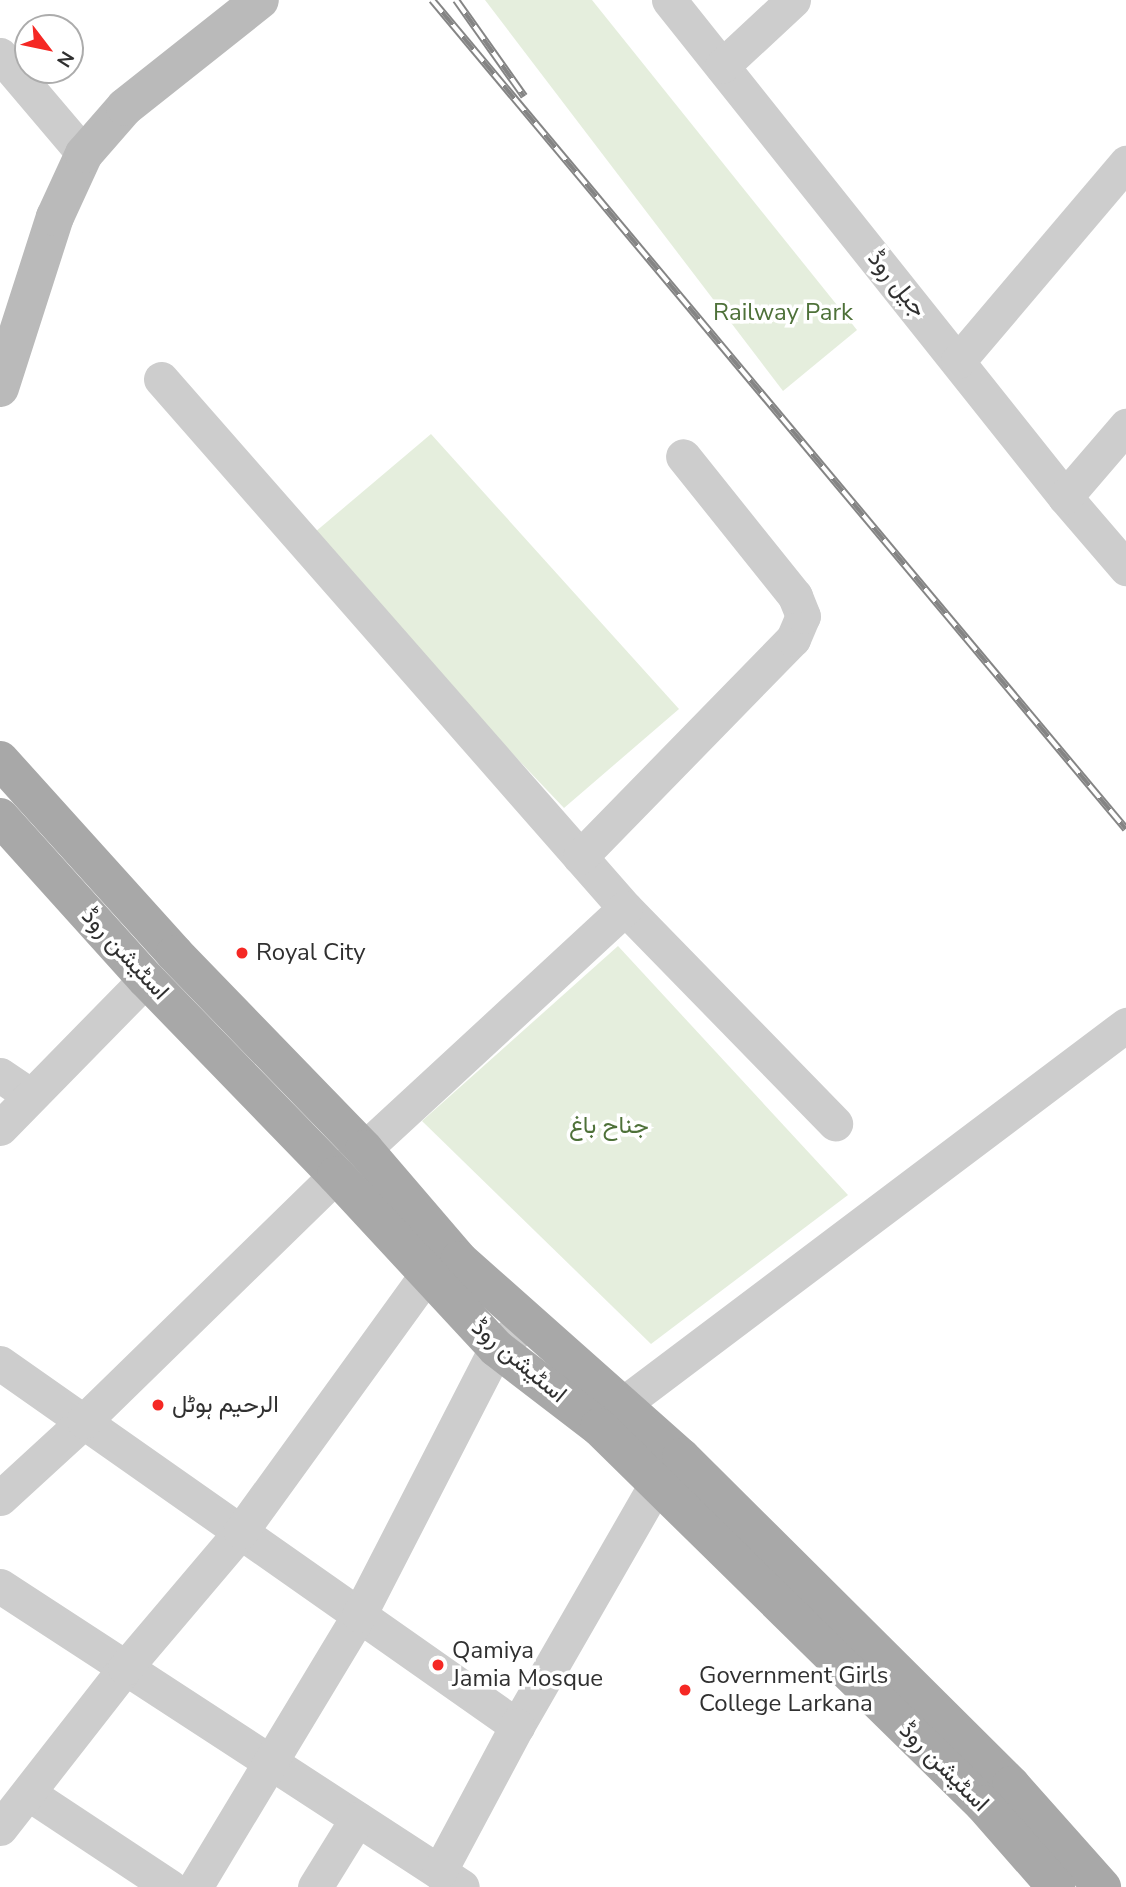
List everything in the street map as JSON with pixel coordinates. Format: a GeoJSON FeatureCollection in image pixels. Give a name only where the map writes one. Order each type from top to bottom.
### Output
{"type":"FeatureCollection","features":[{"type":"Feature","properties":{"kind":"main road"},"geometry":{"type":"LineString","coordinates":[[0,388],[55,217],[84,154],[125,107],[260,0]]}},
{"type":"Feature","properties":{"kind":"main road","name":"اسٹیشن روڈ"},"geometry":{"type":"LineString","coordinates":[[0,760],[175,954],[364,1149],[459,1260],[527,1322],[611,1415],[1011,1785],[1102,1887]]}},
{"type":"Feature","properties":{"kind":"main road","name":"اسٹیشن روڈ"},"geometry":{"type":"LineString","coordinates":[[0,817],[146,979],[336,1175],[496,1348],[611,1415]]}},
{"type":"Feature","properties":{"kind":"main road","name":"اسٹیشن روڈ"},"geometry":{"type":"LineString","coordinates":[[669,1470],[983,1804],[1056,1887]]}},
{"type":"Feature","properties":{"kind":"street","name":"جیل روڈ"},"geometry":{"type":"LineString","coordinates":[[669,0],[1065,496],[1126,568]]}},
{"type":"Feature","properties":{"kind":"street"},"geometry":{"type":"LineString","coordinates":[[722,66],[793,0]]}},
{"type":"Feature","properties":{"kind":"street"},"geometry":{"type":"LineString","coordinates":[[0,55],[84,154]]}},
{"type":"Feature","properties":{"kind":"street"},"geometry":{"type":"LineString","coordinates":[[958,361],[1126,163]]}},
{"type":"Feature","properties":{"kind":"street"},"geometry":{"type":"LineString","coordinates":[[161,379],[625,908],[835,1123]]}},
{"type":"Feature","properties":{"kind":"street"},"geometry":{"type":"LineString","coordinates":[[1065,496],[1126,426]]}},
{"type":"Feature","properties":{"kind":"street"},"geometry":{"type":"LineString","coordinates":[[580,857],[793,639],[803,616],[795,596],[683,456]]}},
{"type":"Feature","properties":{"kind":"street"},"geometry":{"type":"LineString","coordinates":[[0,1497],[84,1421],[336,1175],[625,908]]}},
{"type":"Feature","properties":{"kind":"street"},"geometry":{"type":"LineString","coordinates":[[0,1128],[146,979]]}},
{"type":"Feature","properties":{"kind":"street"},"geometry":{"type":"LineString","coordinates":[[611,1415],[1123,1035]]}},
{"type":"Feature","properties":{"kind":"street"},"geometry":{"type":"LineString","coordinates":[[0,1075],[31,1096]]}},
{"type":"Feature","properties":{"kind":"street"},"geometry":{"type":"LineString","coordinates":[[0,1828],[125,1668],[241,1531],[426,1275]]}},
{"type":"Feature","properties":{"kind":"street"},"geometry":{"type":"LineString","coordinates":[[195,1887],[359,1615],[496,1348],[527,1322]]}},
{"type":"Feature","properties":{"kind":"street"},"geometry":{"type":"LineString","coordinates":[[0,1363],[517,1726]]}},
{"type":"Feature","properties":{"kind":"street"},"geometry":{"type":"LineString","coordinates":[[0,1586],[451,1880],[517,1726],[669,1470]]}},
{"type":"Feature","properties":{"kind":"street"},"geometry":{"type":"LineString","coordinates":[[28,1793],[170,1887]]}},
{"type":"Feature","properties":{"kind":"street"},"geometry":{"type":"LineString","coordinates":[[315,1887],[357,1819]]}},
{"type":"Feature","properties":{"kind":"green space","name":"Railway Park"},"geometry":{"type":"Polygon","coordinates":[[[485,0],[592,0],[857,330],[783,391],[485,0]]]}},
{"type":"Feature","properties":{"kind":"green space"},"geometry":{"type":"Polygon","coordinates":[[[431,434],[679,709],[564,808],[308,538],[431,434]]]}},
{"type":"Feature","properties":{"kind":"green space","name":"جناح باغ"},"geometry":{"type":"Polygon","coordinates":[[[618,946],[848,1195],[651,1344],[422,1121],[618,946]]]}},
{"type":"Feature","properties":{"kind":"railway"},"geometry":{"type":"LineString","coordinates":[[432,0],[1126,829]]}},
{"type":"Feature","properties":{"kind":"railway"},"geometry":{"type":"LineString","coordinates":[[456,0],[524,96]]}},
{"type":"Feature","properties":{"kind":"place","name":"Royal City"},"geometry":{"type":"Point","coordinates":[242,953]}},
{"type":"Feature","properties":{"kind":"place","name":"الرحیم ہوٹل"},"geometry":{"type":"Point","coordinates":[158,1405]}},
{"type":"Feature","properties":{"kind":"place","name":"Qamiya Jamia Mosque"},"geometry":{"type":"Point","coordinates":[438,1665]}},
{"type":"Feature","properties":{"kind":"place","name":"Government Girls College Larkana"},"geometry":{"type":"Point","coordinates":[685,1690]}}]}
